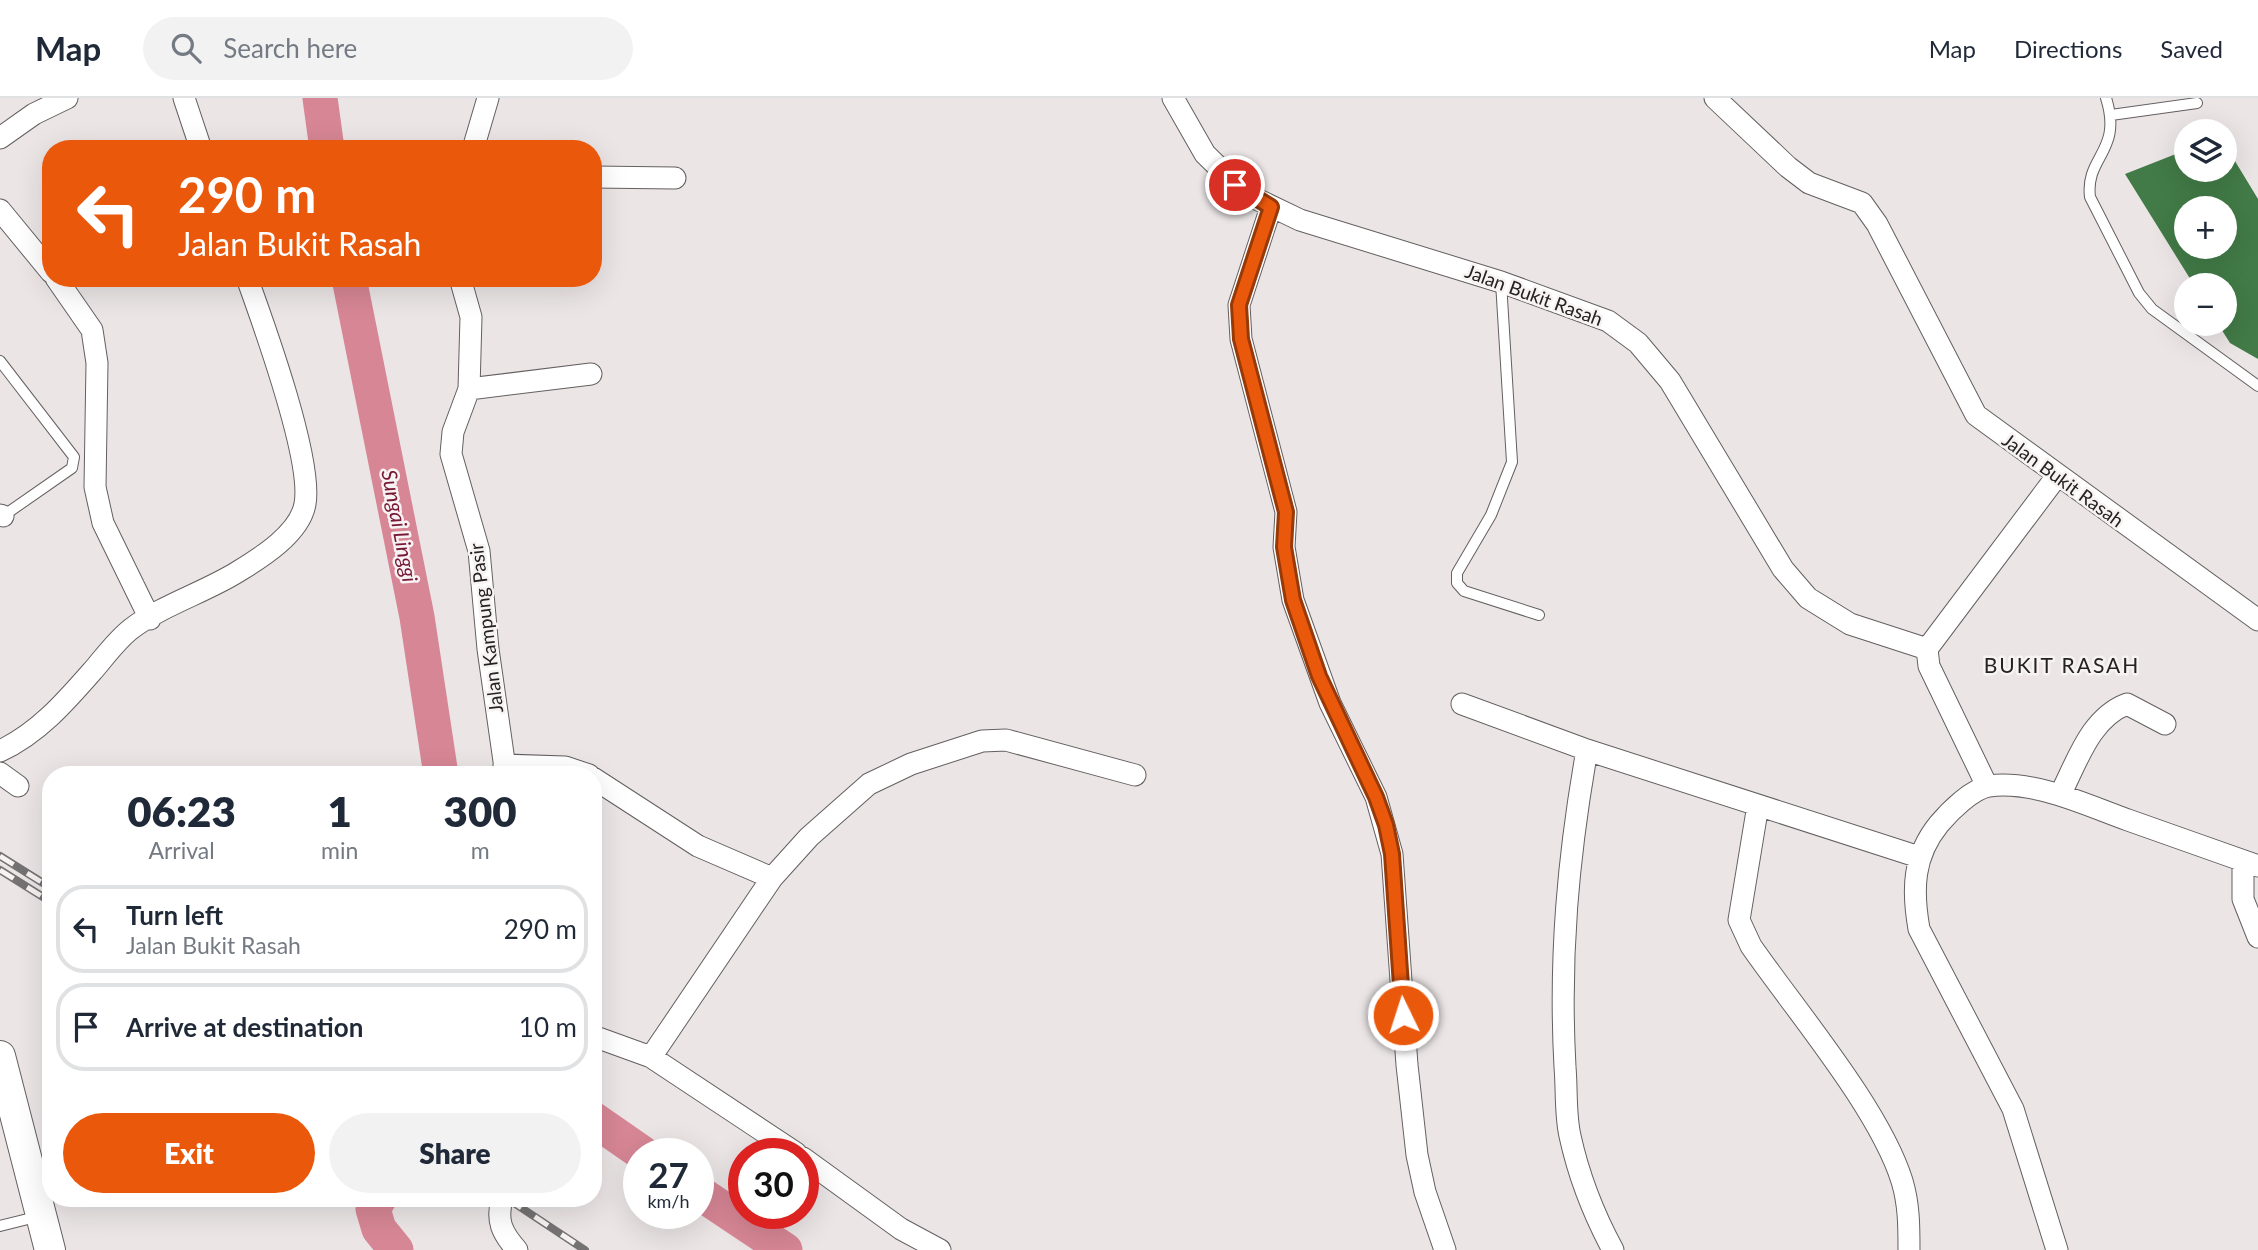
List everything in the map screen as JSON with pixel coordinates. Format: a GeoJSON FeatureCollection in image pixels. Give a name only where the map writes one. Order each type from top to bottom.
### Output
{"type":"FeatureCollection","features":[{"type":"Feature","properties":{"kind":"main road"},"geometry":{"type":"LineString","coordinates":[[0,1056],[7,1109],[43,1215],[50,1250]]}},
{"type":"Feature","properties":{"kind":"street"},"geometry":{"type":"LineString","coordinates":[[0,138],[34,114],[67,98]]}},
{"type":"Feature","properties":{"kind":"street"},"geometry":{"type":"LineString","coordinates":[[184,98],[198,140]]}},
{"type":"Feature","properties":{"kind":"street"},"geometry":{"type":"LineString","coordinates":[[476,140],[488,98]]}},
{"type":"Feature","properties":{"kind":"street","name":"Jalan Bukit Rasah"},"geometry":{"type":"LineString","coordinates":[[1173,98],[1205,154],[1224,176],[1246,194],[1271,207],[1300,220],[1501,282],[1608,321],[1638,343],[1670,381],[1783,569],[1808,598],[1850,624],[1927,649]]}},
{"type":"Feature","properties":{"kind":"street","name":"Jalan Bukit Rasah"},"geometry":{"type":"LineString","coordinates":[[1715,98],[1809,183],[1862,203],[1877,224],[1976,415],[2057,477],[2258,621]]}},
{"type":"Feature","properties":{"kind":"street"},"geometry":{"type":"LineString","coordinates":[[602,177],[675,177]]}},
{"type":"Feature","properties":{"kind":"street"},"geometry":{"type":"LineString","coordinates":[[1271,207],[1239,305],[1241,339],[1286,512],[1284,547],[1293,600],[1322,685],[1376,797],[1386,825],[1392,854],[1406,1065],[1417,1154],[1425,1192],[1445,1250]]}},
{"type":"Feature","properties":{"kind":"street"},"geometry":{"type":"LineString","coordinates":[[0,210],[42,261]]}},
{"type":"Feature","properties":{"kind":"street"},"geometry":{"type":"LineString","coordinates":[[62,287],[92,330],[97,363],[94,487],[103,523],[150,619]]}},
{"type":"Feature","properties":{"kind":"street"},"geometry":{"type":"LineString","coordinates":[[0,751],[22,741],[64,704],[132,628],[239,572],[275,547],[295,525],[305,505],[303,468],[289,408],[250,287]]}},
{"type":"Feature","properties":{"kind":"street","name":"Jalan Kampung Pasir"},"geometry":{"type":"LineString","coordinates":[[463,287],[471,317],[469,388],[453,432],[451,454],[479,551],[505,766]]}},
{"type":"Feature","properties":{"kind":"street"},"geometry":{"type":"LineString","coordinates":[[469,388],[591,374]]}},
{"type":"Feature","properties":{"kind":"street"},"geometry":{"type":"LineString","coordinates":[[1987,786],[1928,666],[1927,649],[2057,477]]}},
{"type":"Feature","properties":{"kind":"street"},"geometry":{"type":"LineString","coordinates":[[1462,704],[1587,750],[1919,857]]}},
{"type":"Feature","properties":{"kind":"street"},"geometry":{"type":"LineString","coordinates":[[2060,795],[2097,723],[2107,714],[2127,704],[2165,724]]}},
{"type":"Feature","properties":{"kind":"street"},"geometry":{"type":"LineString","coordinates":[[652,1058],[772,878],[809,837],[869,784],[911,764],[982,741],[1006,740],[1135,775]]}},
{"type":"Feature","properties":{"kind":"street"},"geometry":{"type":"LineString","coordinates":[[1587,750],[1570,854],[1565,907],[1563,1034],[1569,1134],[1588,1201],[1612,1250]]}},
{"type":"Feature","properties":{"kind":"street"},"geometry":{"type":"LineString","coordinates":[[0,773],[18,786]]}},
{"type":"Feature","properties":{"kind":"street"},"geometry":{"type":"LineString","coordinates":[[602,784],[698,846],[772,878]]}},
{"type":"Feature","properties":{"kind":"street"},"geometry":{"type":"LineString","coordinates":[[2057,1250],[2038,1184],[2008,1098],[1919,929],[1914,899],[1919,857],[1927,839],[1945,817],[1987,786],[2020,787],[2060,795],[2251,863],[2243,899],[2258,937]]}},
{"type":"Feature","properties":{"kind":"street"},"geometry":{"type":"LineString","coordinates":[[1758,805],[1739,920],[1751,946],[1856,1093],[1883,1139],[1901,1180],[1909,1213],[1909,1250]]}},
{"type":"Feature","properties":{"kind":"street"},"geometry":{"type":"LineString","coordinates":[[602,1039],[652,1058],[773,1138]]}},
{"type":"Feature","properties":{"kind":"street"},"geometry":{"type":"LineString","coordinates":[[819,1169],[901,1228],[940,1250]]}},
{"type":"Feature","properties":{"kind":"street"},"geometry":{"type":"LineString","coordinates":[[500,1207],[498,1216],[505,1236],[517,1250]]}},
{"type":"Feature","properties":{"kind":"lane"},"geometry":{"type":"LineString","coordinates":[[2106,98],[2111,115],[2110,138],[2088,183],[2090,197],[2139,293],[2152,309],[2258,386]]}},
{"type":"Feature","properties":{"kind":"lane"},"geometry":{"type":"LineString","coordinates":[[2111,115],[2197,103]]}},
{"type":"Feature","properties":{"kind":"lane"},"geometry":{"type":"LineString","coordinates":[[1501,282],[1512,462],[1491,515],[1457,573],[1457,583],[1464,591],[1539,615]]}},
{"type":"Feature","properties":{"kind":"lane"},"geometry":{"type":"LineString","coordinates":[[0,361],[74,457],[72,468],[1,515]]}},
{"type":"Feature","properties":{"kind":"lane"},"geometry":{"type":"LineString","coordinates":[[0,1226],[43,1215]]}},
{"type":"Feature","properties":{"kind":"building"},"geometry":{"type":"Polygon","coordinates":[[[2174,155],[2174,182],[2237,182],[2237,164],[2258,199],[2258,359],[2230,343],[2226,336],[2237,336],[2237,273],[2187,273],[2178,259],[2237,259],[2237,196],[2174,196],[2174,253],[2125,174],[2174,155]]]}},
{"type":"Feature","properties":{"kind":"waterway","name":"Sungai Linggi"},"geometry":{"type":"LineString","coordinates":[[320,98],[326,140]]}},
{"type":"Feature","properties":{"kind":"waterway","name":"Sungai Linggi"},"geometry":{"type":"LineString","coordinates":[[351,287],[417,617],[440,766]]}},
{"type":"Feature","properties":{"kind":"waterway"},"geometry":{"type":"LineString","coordinates":[[602,1125],[623,1140]]}},
{"type":"Feature","properties":{"kind":"waterway"},"geometry":{"type":"LineString","coordinates":[[714,1203],[785,1250]]}},
{"type":"Feature","properties":{"kind":"waterway","name":"Sungai Linggi"},"geometry":{"type":"LineString","coordinates":[[374,1207],[379,1229],[396,1250]]}},
{"type":"Feature","properties":{"kind":"railway"},"geometry":{"type":"LineString","coordinates":[[0,856],[42,882]]}},
{"type":"Feature","properties":{"kind":"railway"},"geometry":{"type":"LineString","coordinates":[[0,870],[42,896]]}},
{"type":"Feature","properties":{"kind":"railway"},"geometry":{"type":"LineString","coordinates":[[520,1207],[585,1250]]}},
{"type":"Feature","properties":{"kind":"district","name":"BUKIT RASAH"},"geometry":{"type":"Point","coordinates":[2062,666]}},
{"type":"Feature","properties":{"kind":"route"},"geometry":{"type":"LineString","coordinates":[[1235,185],[1271,207],[1239,305],[1238,322],[1286,512],[1284,547],[1293,600],[1330,703],[1376,797],[1386,825],[1392,854],[1403,1015]]}}]}
